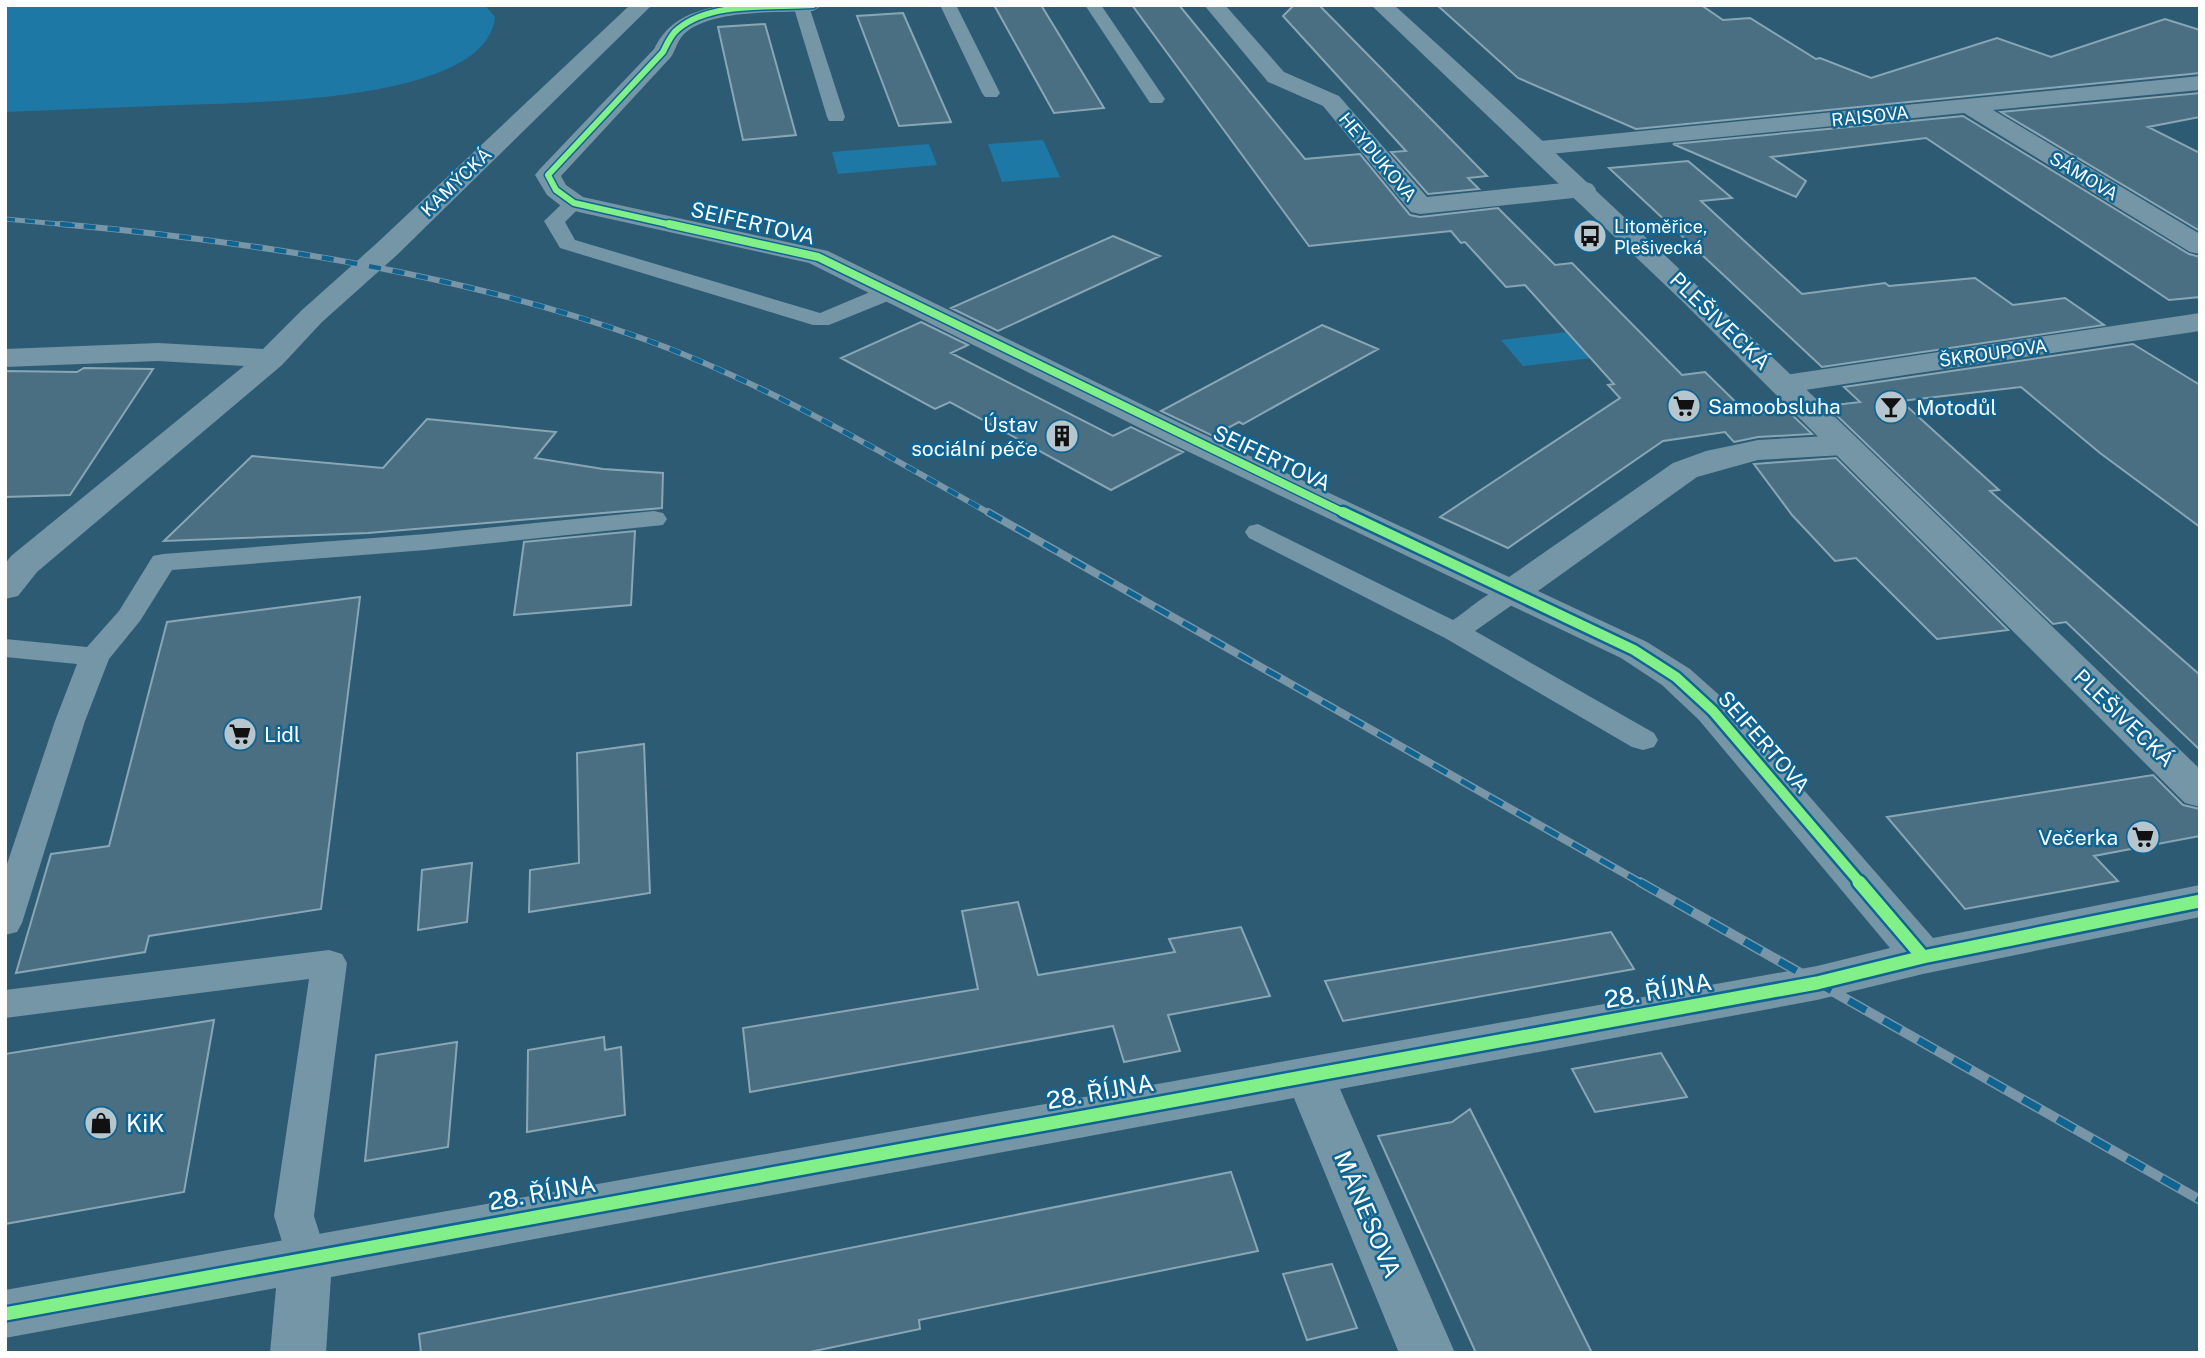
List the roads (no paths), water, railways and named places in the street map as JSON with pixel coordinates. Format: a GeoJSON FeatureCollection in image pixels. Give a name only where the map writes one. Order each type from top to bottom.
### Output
{"type":"FeatureCollection","features":[{"type":"Feature","properties":{"kind":"street","name":"KAMÝCKÁ"},"geometry":{"type":"LineString","coordinates":[[5,588],[24,564],[271,359],[527,138],[642,5]]}},
{"type":"Feature","properties":{"kind":"street"},"geometry":{"type":"LineString","coordinates":[[574,203],[556,190],[548,175],[663,52],[676,29],[716,14],[813,5]]}},
{"type":"Feature","properties":{"kind":"street","name":"HEYDUKOVA"},"geometry":{"type":"LineString","coordinates":[[1214,5],[1276,77],[1331,101],[1420,206],[1583,189]]}},
{"type":"Feature","properties":{"kind":"street","name":"PLEŠIVECKÁ"},"geometry":{"type":"LineString","coordinates":[[1381,5],[1583,189],[2200,793]]}},
{"type":"Feature","properties":{"kind":"street","name":"RAISOVA"},"geometry":{"type":"LineString","coordinates":[[1540,148],[2200,83]]}},
{"type":"Feature","properties":{"kind":"street","name":"SÁMOVA"},"geometry":{"type":"LineString","coordinates":[[1969,106],[2200,246]]}},
{"type":"Feature","properties":{"kind":"street"},"geometry":{"type":"LineString","coordinates":[[527,138],[580,140]]}},
{"type":"Feature","properties":{"kind":"street","name":"SEIFERTOVA"},"geometry":{"type":"LineString","coordinates":[[574,203],[811,254],[1179,435],[1634,650],[1676,677],[1713,710],[1923,957]]}},
{"type":"Feature","properties":{"kind":"street","name":"ŠKROUPOVA"},"geometry":{"type":"LineString","coordinates":[[1785,384],[2200,322]]}},
{"type":"Feature","properties":{"kind":"street"},"geometry":{"type":"LineString","coordinates":[[5,358],[158,352],[271,359]]}},
{"type":"Feature","properties":{"kind":"street"},"geometry":{"type":"LineString","coordinates":[[1512,592],[1685,470],[1718,458],[1758,450],[1844,445]]}},
{"type":"Feature","properties":{"kind":"street","name":"28. ŘÍJNA"},"geometry":{"type":"LineString","coordinates":[[5,1314],[306,1256],[1816,983],[1923,957],[2200,901]]}},
{"type":"Feature","properties":{"kind":"street","name":"MÁNESOVA"},"geometry":{"type":"LineString","coordinates":[[1309,1074],[1427,1353]]}},
{"type":"Feature","properties":{"kind":"street"},"geometry":{"type":"LineString","coordinates":[[298,1353],[306,1256]]}},
{"type":"Feature","properties":{"kind":"lane"},"geometry":{"type":"LineString","coordinates":[[948,5],[991,93]]}},
{"type":"Feature","properties":{"kind":"lane"},"geometry":{"type":"LineString","coordinates":[[1093,5],[1156,99]]}},
{"type":"Feature","properties":{"kind":"lane"},"geometry":{"type":"LineString","coordinates":[[801,6],[836,117]]}},
{"type":"Feature","properties":{"kind":"lane"},"geometry":{"type":"LineString","coordinates":[[574,203],[554,221],[567,244],[821,320],[890,292]]}},
{"type":"Feature","properties":{"kind":"lane"},"geometry":{"type":"LineString","coordinates":[[5,923],[70,721],[95,657],[130,615],[163,562],[426,542],[654,519]]}},
{"type":"Feature","properties":{"kind":"lane"},"geometry":{"type":"LineString","coordinates":[[1258,532],[1455,632],[1643,740]]}},
{"type":"Feature","properties":{"kind":"lane"},"geometry":{"type":"LineString","coordinates":[[1455,632],[1512,592]]}},
{"type":"Feature","properties":{"kind":"lane"},"geometry":{"type":"LineString","coordinates":[[5,648],[95,657]]}},
{"type":"Feature","properties":{"kind":"lane"},"geometry":{"type":"LineString","coordinates":[[5,1004],[329,963],[294,1216],[306,1256]]}},
{"type":"Feature","properties":{"kind":"railway"},"geometry":{"type":"LineString","coordinates":[[5,219],[80,226]]}},
{"type":"Feature","properties":{"kind":"railway"},"geometry":{"type":"LineString","coordinates":[[60,224],[206,240],[355,263],[429,278],[572,315],[641,338],[732,375],[863,442],[991,514]]}},
{"type":"Feature","properties":{"kind":"railway"},"geometry":{"type":"LineString","coordinates":[[988,512],[1643,884]]}},
{"type":"Feature","properties":{"kind":"railway"},"geometry":{"type":"LineString","coordinates":[[1640,882],[2200,1200]]}},
{"type":"Feature","properties":{"kind":"place","name":"Litoměřice, Plešivecká"},"geometry":{"type":"Point","coordinates":[1590,236]}},
{"type":"Feature","properties":{"kind":"place","name":"Samoobsluha"},"geometry":{"type":"Point","coordinates":[1684,406]}},
{"type":"Feature","properties":{"kind":"place","name":"Motodůl"},"geometry":{"type":"Point","coordinates":[1891,407]}},
{"type":"Feature","properties":{"kind":"place","name":"Ústav sociální péče"},"geometry":{"type":"Point","coordinates":[1062,436]}},
{"type":"Feature","properties":{"kind":"place","name":"Lidl"},"geometry":{"type":"Point","coordinates":[240,734]}},
{"type":"Feature","properties":{"kind":"place","name":"Večerka"},"geometry":{"type":"Point","coordinates":[2143,837]}},
{"type":"Feature","properties":{"kind":"place","name":"KiK"},"geometry":{"type":"Point","coordinates":[101,1123]}}]}
